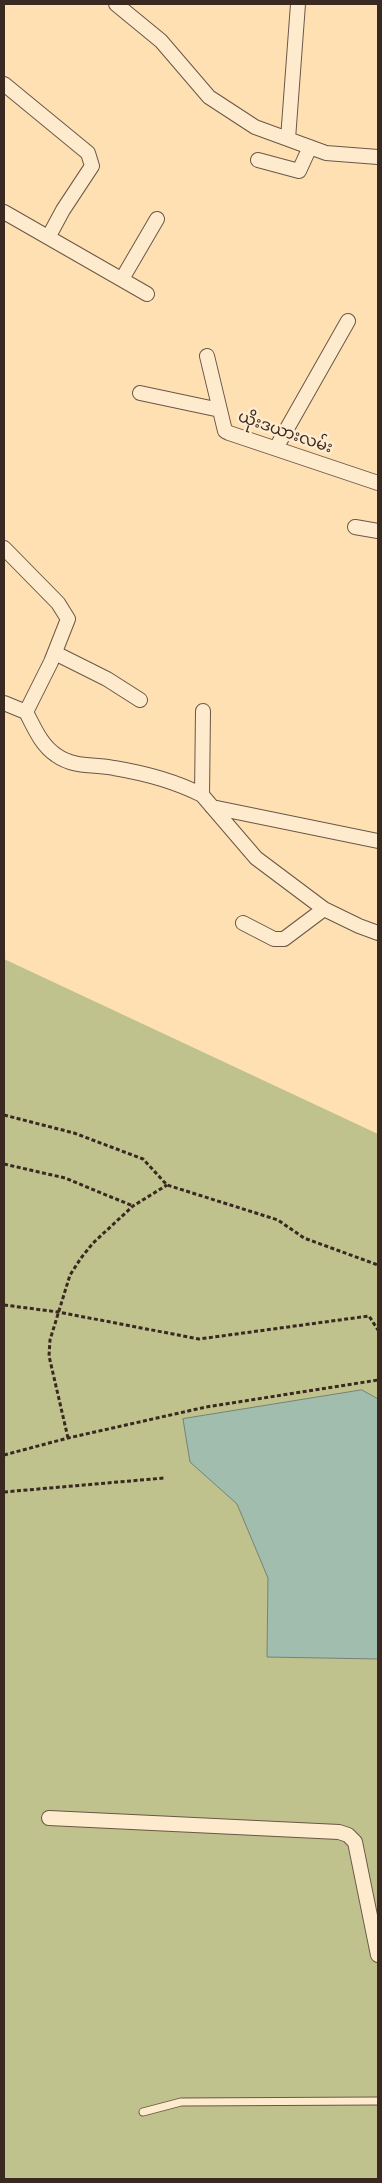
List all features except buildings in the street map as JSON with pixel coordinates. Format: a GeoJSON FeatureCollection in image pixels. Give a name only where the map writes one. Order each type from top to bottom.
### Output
{"type":"FeatureCollection","features":[{"type":"Feature","properties":{"kind":"street"},"geometry":{"type":"LineString","coordinates":[[116,4],[161,41],[209,97],[255,126],[326,153],[378,157]]}},
{"type":"Feature","properties":{"kind":"street"},"geometry":{"type":"LineString","coordinates":[[288,139],[298,4],[303,4]]}},
{"type":"Feature","properties":{"kind":"street"},"geometry":{"type":"LineString","coordinates":[[4,84],[88,153],[92,159],[92,166],[63,210],[49,236]]}},
{"type":"Feature","properties":{"kind":"street"},"geometry":{"type":"LineString","coordinates":[[258,160],[299,171],[305,164],[310,147]]}},
{"type":"Feature","properties":{"kind":"street"},"geometry":{"type":"LineString","coordinates":[[4,212],[49,236],[147,294]]}},
{"type":"Feature","properties":{"kind":"street"},"geometry":{"type":"LineString","coordinates":[[122,279],[157,219]]}},
{"type":"Feature","properties":{"kind":"street"},"geometry":{"type":"LineString","coordinates":[[276,448],[348,321]]}},
{"type":"Feature","properties":{"kind":"street","name":"ယိုးဒယားလမ်း"},"geometry":{"type":"LineString","coordinates":[[207,356],[225,430],[228,433],[378,483]]}},
{"type":"Feature","properties":{"kind":"street"},"geometry":{"type":"LineString","coordinates":[[140,393],[220,410]]}},
{"type":"Feature","properties":{"kind":"street"},"geometry":{"type":"LineString","coordinates":[[355,527],[378,531]]}},
{"type":"Feature","properties":{"kind":"street"},"geometry":{"type":"LineString","coordinates":[[4,548],[58,603],[68,619],[55,653],[26,712]]}},
{"type":"Feature","properties":{"kind":"street"},"geometry":{"type":"LineString","coordinates":[[55,653],[107,679],[140,700]]}},
{"type":"Feature","properties":{"kind":"street"},"geometry":{"type":"LineString","coordinates":[[4,703],[26,712],[39,738],[55,755],[76,765],[113,768],[147,775],[202,795],[256,858],[324,909],[378,933]]}},
{"type":"Feature","properties":{"kind":"street"},"geometry":{"type":"LineString","coordinates":[[202,795],[203,711]]}},
{"type":"Feature","properties":{"kind":"street"},"geometry":{"type":"LineString","coordinates":[[212,807],[378,841]]}},
{"type":"Feature","properties":{"kind":"street"},"geometry":{"type":"LineString","coordinates":[[243,923],[274,939],[284,939],[324,909]]}},
{"type":"Feature","properties":{"kind":"street"},"geometry":{"type":"LineString","coordinates":[[49,1818],[339,1832],[348,1835],[355,1842],[378,1955]]}},
{"type":"Feature","properties":{"kind":"lane"},"geometry":{"type":"LineString","coordinates":[[143,2112],[181,2102],[378,2101]]}},
{"type":"Feature","properties":{"kind":"path"},"geometry":{"type":"LineString","coordinates":[[4,1114],[74,1133],[143,1159],[167,1185],[278,1220],[304,1238],[378,1265]]}},
{"type":"Feature","properties":{"kind":"path"},"geometry":{"type":"LineString","coordinates":[[4,1164],[65,1178],[133,1206]]}},
{"type":"Feature","properties":{"kind":"path"},"geometry":{"type":"LineString","coordinates":[[68,1438],[48,1356],[50,1340],[70,1275],[81,1258],[133,1206],[167,1185]]}},
{"type":"Feature","properties":{"kind":"path"},"geometry":{"type":"LineString","coordinates":[[4,1305],[58,1312],[199,1339],[369,1316],[378,1330]]}},
{"type":"Feature","properties":{"kind":"path"},"geometry":{"type":"LineString","coordinates":[[4,1455],[68,1438],[206,1407],[378,1380]]}},
{"type":"Feature","properties":{"kind":"path"},"geometry":{"type":"LineString","coordinates":[[4,1492],[164,1478]]}},
{"type":"Feature","properties":{"kind":"green space"},"geometry":{"type":"Polygon","coordinates":[[[4,959],[378,1134],[378,2179],[4,2179],[4,959]]]}},
{"type":"Feature","properties":{"kind":"shaded area"},"geometry":{"type":"Polygon","coordinates":[[[362,1390],[378,1399],[378,1659],[267,1657],[268,1578],[237,1504],[190,1462],[183,1419],[362,1390]]]}}]}
